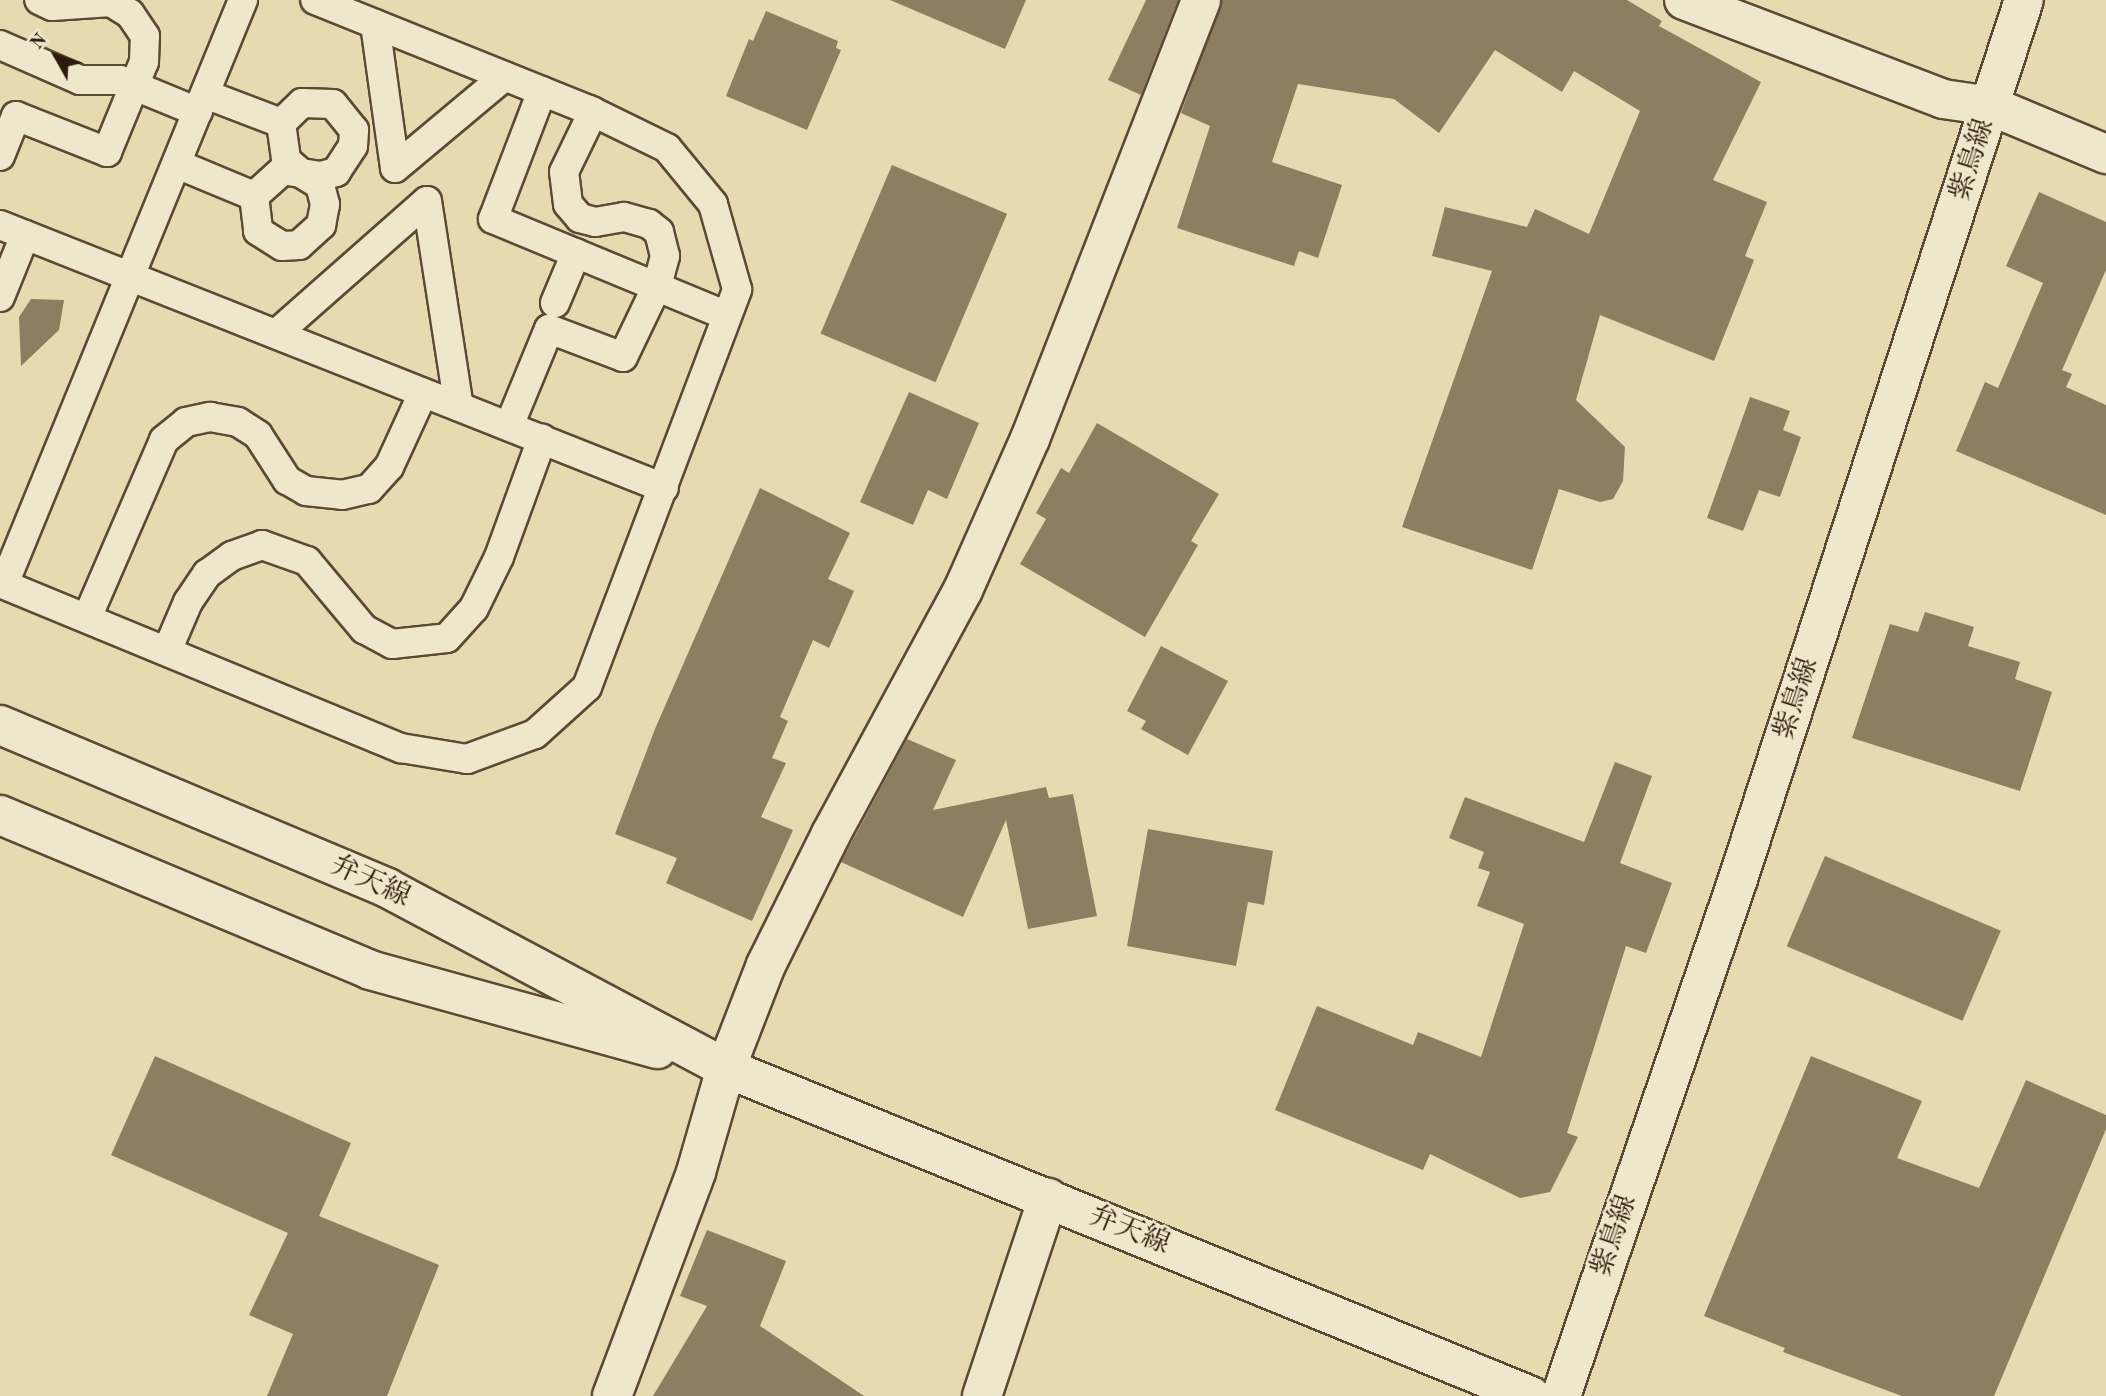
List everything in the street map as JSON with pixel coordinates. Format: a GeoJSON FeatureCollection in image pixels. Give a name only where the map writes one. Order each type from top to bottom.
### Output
{"type":"FeatureCollection","features":[{"type":"Feature","properties":{"kind":"street"},"geometry":{"type":"LineString","coordinates":[[612,1396],[696,1172],[726,1068],[766,965],[831,834],[963,590],[1030,439],[1201,0]]}},
{"type":"Feature","properties":{"kind":"street"},"geometry":{"type":"LineString","coordinates":[[1684,0],[1943,99],[1991,106],[2106,154]]}},
{"type":"Feature","properties":{"kind":"street","name":"紫鳥線"},"geometry":{"type":"LineString","coordinates":[[1561,1396],[1738,879],[2025,0]]}},
{"type":"Feature","properties":{"kind":"street","name":"弁天線"},"geometry":{"type":"LineString","coordinates":[[0,725],[387,888],[726,1068],[1531,1396]]}},
{"type":"Feature","properties":{"kind":"street","name":"弁天線"},"geometry":{"type":"LineString","coordinates":[[0,815],[370,970],[726,1068]]}},
{"type":"Feature","properties":{"kind":"street"},"geometry":{"type":"LineString","coordinates":[[982,1396],[1048,1198]]}},
{"type":"Feature","properties":{"kind":"lane"},"geometry":{"type":"LineString","coordinates":[[0,156],[16,116],[107,152],[144,62],[145,36],[130,14],[111,2],[52,6],[39,0]]}},
{"type":"Feature","properties":{"kind":"lane"},"geometry":{"type":"LineString","coordinates":[[243,0],[132,277],[2,583],[401,748],[467,759],[535,734],[587,687],[737,289],[713,204],[667,148],[593,112],[315,0]]}},
{"type":"Feature","properties":{"kind":"lane"},"geometry":{"type":"LineString","coordinates":[[374,24],[395,168],[505,76]]}},
{"type":"Feature","properties":{"kind":"lane"},"geometry":{"type":"LineString","coordinates":[[0,45],[80,80],[120,80],[281,123]]}},
{"type":"Feature","properties":{"kind":"lane"},"geometry":{"type":"LineString","coordinates":[[542,91],[493,219],[727,316]]}},
{"type":"Feature","properties":{"kind":"lane"},"geometry":{"type":"LineString","coordinates":[[254,196],[283,170],[301,173],[336,172],[353,146],[354,130],[333,104],[319,101],[302,103],[281,123]]}},
{"type":"Feature","properties":{"kind":"lane"},"geometry":{"type":"LineString","coordinates":[[509,426],[549,329],[623,357],[657,286],[665,256],[659,232],[637,218],[587,220],[568,204],[564,172],[593,112]]}},
{"type":"Feature","properties":{"kind":"lane"},"geometry":{"type":"LineString","coordinates":[[254,196],[258,231],[282,246],[299,246],[321,225],[326,204],[320,185],[286,160],[281,123]]}},
{"type":"Feature","properties":{"kind":"lane"},"geometry":{"type":"LineString","coordinates":[[177,164],[254,196]]}},
{"type":"Feature","properties":{"kind":"lane"},"geometry":{"type":"LineString","coordinates":[[276,334],[427,201],[459,407]]}},
{"type":"Feature","properties":{"kind":"lane"},"geometry":{"type":"LineString","coordinates":[[0,297],[13,230],[664,488]]}},
{"type":"Feature","properties":{"kind":"lane"},"geometry":{"type":"LineString","coordinates":[[555,303],[576,253]]}},
{"type":"Feature","properties":{"kind":"lane"},"geometry":{"type":"LineString","coordinates":[[87,618],[164,440],[186,422],[210,417],[238,422],[258,435],[287,480],[306,491],[342,495],[369,489],[389,467],[423,393]]}},
{"type":"Feature","properties":{"kind":"lane"},"geometry":{"type":"LineString","coordinates":[[167,651],[188,602],[207,574],[232,556],[262,545],[307,561],[341,607],[364,629],[383,639],[411,644],[447,638],[474,608],[499,557],[542,439]]}},
{"type":"Feature","properties":{"kind":"building"},"geometry":{"type":"Polygon","coordinates":[[[890,0],[1026,0],[1005,49],[890,0]]]}},
{"type":"Feature","properties":{"kind":"building"},"geometry":{"type":"Polygon","coordinates":[[[1146,0],[1178,0],[1141,95],[1108,80],[1146,0]]]}},
{"type":"Feature","properties":{"kind":"building"},"geometry":{"type":"Polygon","coordinates":[[[1222,0],[1627,0],[1662,21],[1659,26],[1761,82],[1713,180],[1767,202],[1745,256],[1754,260],[1714,361],[1600,315],[1576,400],[1625,447],[1623,481],[1613,499],[1600,502],[1559,489],[1532,570],[1402,527],[1492,271],[1432,256],[1445,207],[1527,227],[1535,209],[1589,234],[1640,111],[1574,71],[1562,92],[1495,50],[1439,133],[1394,99],[1298,84],[1272,162],[1342,185],[1318,258],[1299,251],[1294,266],[1177,228],[1210,126],[1181,113],[1222,0]]]}},
{"type":"Feature","properties":{"kind":"building"},"geometry":{"type":"Polygon","coordinates":[[[766,11],[838,41],[836,48],[841,50],[807,130],[726,96],[749,39],[753,41],[766,11]]]}},
{"type":"Feature","properties":{"kind":"building"},"geometry":{"type":"Polygon","coordinates":[[[892,165],[1007,214],[936,382],[820,333],[892,165]]]}},
{"type":"Feature","properties":{"kind":"building"},"geometry":{"type":"Polygon","coordinates":[[[2039,192],[2106,222],[2106,270],[2062,370],[2072,374],[2066,387],[2106,405],[2106,515],[1956,451],[1985,382],[1998,388],[2043,283],[2006,266],[2039,192]]]}},
{"type":"Feature","properties":{"kind":"building"},"geometry":{"type":"Polygon","coordinates":[[[31,299],[64,300],[59,330],[21,366],[19,317],[31,299]]]}},
{"type":"Feature","properties":{"kind":"building"},"geometry":{"type":"Polygon","coordinates":[[[909,392],[979,423],[947,499],[928,490],[913,525],[860,502],[909,392]]]}},
{"type":"Feature","properties":{"kind":"building"},"geometry":{"type":"Polygon","coordinates":[[[1750,397],[1790,411],[1783,430],[1801,437],[1780,497],[1759,490],[1743,531],[1707,518],[1750,397]]]}},
{"type":"Feature","properties":{"kind":"building"},"geometry":{"type":"Polygon","coordinates":[[[1097,423],[1219,494],[1191,541],[1198,545],[1145,637],[1020,564],[1046,519],[1036,513],[1061,468],[1069,473],[1097,423]]]}},
{"type":"Feature","properties":{"kind":"building"},"geometry":{"type":"Polygon","coordinates":[[[760,488],[850,533],[828,579],[854,591],[829,648],[813,640],[780,717],[788,721],[772,758],[786,763],[761,817],[793,830],[752,921],[666,883],[677,858],[615,834],[655,729],[760,488]]]}},
{"type":"Feature","properties":{"kind":"building"},"geometry":{"type":"Polygon","coordinates":[[[1925,612],[1974,627],[1968,646],[2020,662],[2015,679],[2052,692],[2020,791],[1852,738],[1890,624],[1918,632],[1925,612]]]}},
{"type":"Feature","properties":{"kind":"building"},"geometry":{"type":"Polygon","coordinates":[[[1161,646],[1228,681],[1188,755],[1141,729],[1146,721],[1127,711],[1161,646]]]}},
{"type":"Feature","properties":{"kind":"building"},"geometry":{"type":"Polygon","coordinates":[[[907,739],[956,760],[933,810],[1046,787],[1049,798],[1073,794],[1097,916],[1028,929],[1006,820],[963,917],[841,862],[907,739]]]}},
{"type":"Feature","properties":{"kind":"building"},"geometry":{"type":"Polygon","coordinates":[[[1615,762],[1652,776],[1620,863],[1672,883],[1646,953],[1626,946],[1567,1133],[1578,1137],[1550,1192],[1520,1198],[1430,1154],[1423,1170],[1275,1110],[1317,1006],[1413,1045],[1418,1032],[1481,1057],[1524,924],[1477,906],[1490,872],[1478,868],[1484,852],[1449,838],[1465,797],[1584,842],[1615,762]]]}},
{"type":"Feature","properties":{"kind":"building"},"geometry":{"type":"Polygon","coordinates":[[[1148,829],[1273,851],[1264,905],[1248,902],[1236,966],[1127,946],[1148,829]]]}},
{"type":"Feature","properties":{"kind":"building"},"geometry":{"type":"Polygon","coordinates":[[[1825,856],[2001,931],[1963,1021],[1787,946],[1825,856]]]}},
{"type":"Feature","properties":{"kind":"building"},"geometry":{"type":"Polygon","coordinates":[[[155,1056],[351,1143],[319,1216],[439,1265],[387,1396],[267,1396],[293,1334],[249,1315],[288,1233],[111,1155],[155,1056]]]}},
{"type":"Feature","properties":{"kind":"building"},"geometry":{"type":"Polygon","coordinates":[[[1811,1056],[1922,1101],[1897,1158],[1979,1188],[2026,1080],[2106,1115],[2106,1129],[1994,1396],[1902,1396],[1783,1352],[1785,1348],[1704,1316],[1811,1056]]]}},
{"type":"Feature","properties":{"kind":"building"},"geometry":{"type":"Polygon","coordinates":[[[707,1230],[786,1261],[760,1326],[864,1396],[653,1396],[707,1306],[680,1296],[707,1230]]]}}]}
